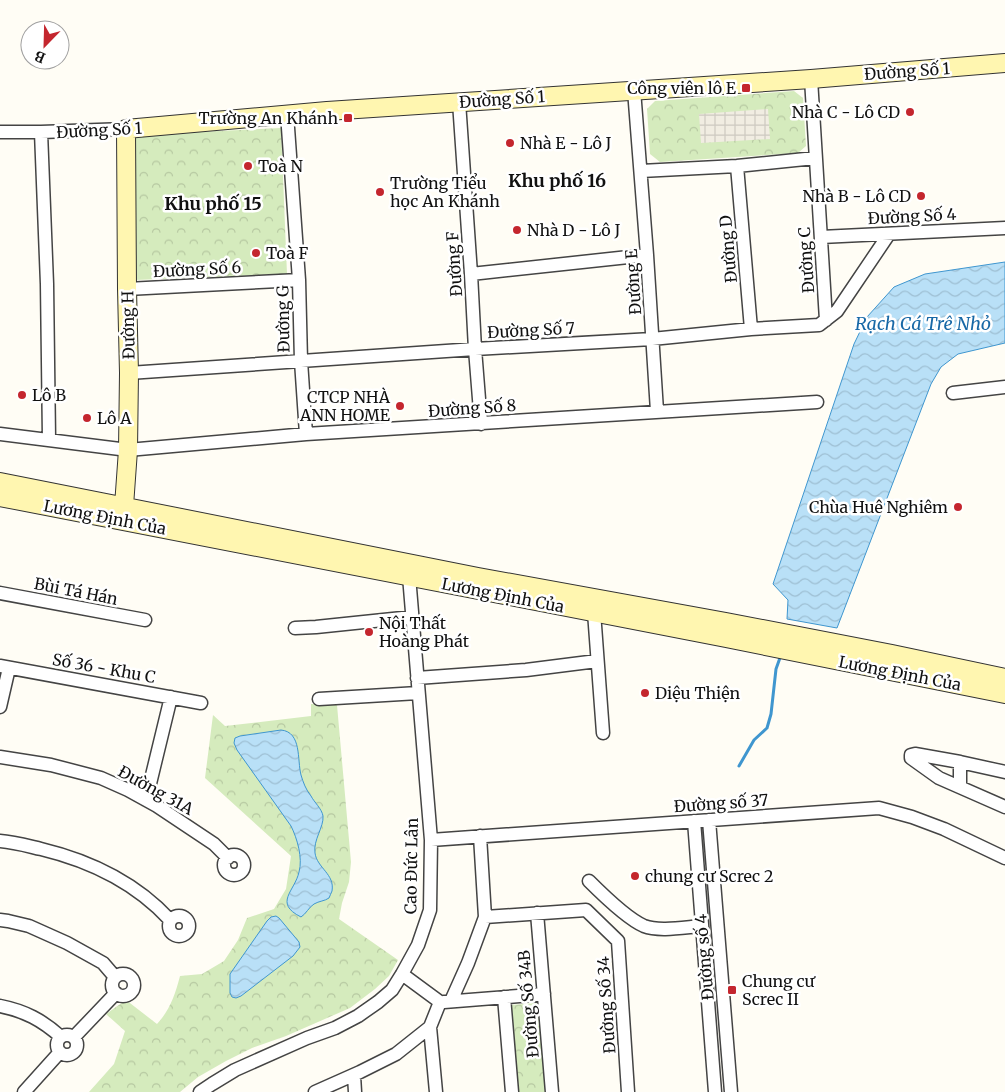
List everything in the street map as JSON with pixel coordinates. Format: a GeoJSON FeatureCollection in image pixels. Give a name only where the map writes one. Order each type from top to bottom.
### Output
{"type":"FeatureCollection","features":[{"type":"Feature","properties":{"kind":"main road","name":"Đường Số 1"},"geometry":{"type":"LineString","coordinates":[[126,129],[286,114],[811,79],[1005,64]]}},
{"type":"Feature","properties":{"kind":"main road","name":"Đường H"},"geometry":{"type":"LineString","coordinates":[[122,513],[128,450],[129,373],[126,129]]}},
{"type":"Feature","properties":{"kind":"main road","name":"Lương Định Của"},"geometry":{"type":"LineString","coordinates":[[0,482],[122,513],[409,576],[594,612],[726,630]]}},
{"type":"Feature","properties":{"kind":"main road","name":"Lương Định Của"},"geometry":{"type":"LineString","coordinates":[[0,497],[122,513],[488,579],[890,663],[1005,694]]}},
{"type":"Feature","properties":{"kind":"main road","name":"Lương Định Của"},"geometry":{"type":"LineString","coordinates":[[890,663],[1005,678]]}},
{"type":"Feature","properties":{"kind":"street","name":"Đường C"},"geometry":{"type":"LineString","coordinates":[[811,79],[826,320]]}},
{"type":"Feature","properties":{"kind":"street","name":"Đường E"},"geometry":{"type":"LineString","coordinates":[[634,90],[657,412]]}},
{"type":"Feature","properties":{"kind":"street","name":"Đường F"},"geometry":{"type":"LineString","coordinates":[[459,102],[481,424]]}},
{"type":"Feature","properties":{"kind":"street","name":"Đường G"},"geometry":{"type":"LineString","coordinates":[[286,114],[299,280],[300,361],[306,434]]}},
{"type":"Feature","properties":{"kind":"street","name":"Đường Số 1"},"geometry":{"type":"LineString","coordinates":[[0,132],[126,129]]}},
{"type":"Feature","properties":{"kind":"street"},"geometry":{"type":"LineString","coordinates":[[41,132],[47,284],[49,439]]}},
{"type":"Feature","properties":{"kind":"street"},"geometry":{"type":"LineString","coordinates":[[641,171],[737,166],[815,158]]}},
{"type":"Feature","properties":{"kind":"street","name":"Đường D"},"geometry":{"type":"LineString","coordinates":[[737,166],[751,329]]}},
{"type":"Feature","properties":{"kind":"street","name":"Đường Số 4"},"geometry":{"type":"LineString","coordinates":[[821,237],[1005,228]]}},
{"type":"Feature","properties":{"kind":"street"},"geometry":{"type":"LineString","coordinates":[[826,320],[837,311],[889,234]]}},
{"type":"Feature","properties":{"kind":"street"},"geometry":{"type":"LineString","coordinates":[[471,274],[647,255]]}},
{"type":"Feature","properties":{"kind":"street","name":"Đường Số 6"},"geometry":{"type":"LineString","coordinates":[[127,289],[299,280]]}},
{"type":"Feature","properties":{"kind":"street","name":"Đường Số 7"},"geometry":{"type":"LineString","coordinates":[[129,373],[475,349],[652,339],[751,329],[819,325],[826,320]]}},
{"type":"Feature","properties":{"kind":"street"},"geometry":{"type":"LineString","coordinates":[[953,392],[1005,387]]}},
{"type":"Feature","properties":{"kind":"street","name":"Đường Số 8"},"geometry":{"type":"LineString","coordinates":[[0,434],[128,450],[306,434],[817,402]]}},
{"type":"Feature","properties":{"kind":"street","name":"Cao Đức Lân"},"geometry":{"type":"LineString","coordinates":[[200,1092],[235,1070],[307,1038],[335,1028],[358,1016],[392,990],[418,945],[430,910],[430,840],[409,576]]}},
{"type":"Feature","properties":{"kind":"street","name":"Bùi Tá Hán"},"geometry":{"type":"LineString","coordinates":[[0,593],[145,620]]}},
{"type":"Feature","properties":{"kind":"street"},"geometry":{"type":"LineString","coordinates":[[594,612],[603,733]]}},
{"type":"Feature","properties":{"kind":"street"},"geometry":{"type":"LineString","coordinates":[[295,628],[412,617]]}},
{"type":"Feature","properties":{"kind":"street"},"geometry":{"type":"LineString","coordinates":[[417,678],[526,670],[597,661]]}},
{"type":"Feature","properties":{"kind":"street"},"geometry":{"type":"LineString","coordinates":[[0,707],[4,667]]}},
{"type":"Feature","properties":{"kind":"street","name":"Số 36 - Khu C"},"geometry":{"type":"LineString","coordinates":[[4,667],[201,703]]}},
{"type":"Feature","properties":{"kind":"street"},"geometry":{"type":"LineString","coordinates":[[319,699],[418,693]]}},
{"type":"Feature","properties":{"kind":"street"},"geometry":{"type":"LineString","coordinates":[[146,800],[171,697]]}},
{"type":"Feature","properties":{"kind":"street"},"geometry":{"type":"LineString","coordinates":[[1005,772],[914,754],[911,756],[939,778],[1005,807]]}},
{"type":"Feature","properties":{"kind":"street","name":"Đường 31A"},"geometry":{"type":"LineString","coordinates":[[0,757],[51,765],[101,778],[157,806],[214,844],[228,858]]}},
{"type":"Feature","properties":{"kind":"street"},"geometry":{"type":"LineString","coordinates":[[960,762],[960,787]]}},
{"type":"Feature","properties":{"kind":"street","name":"Đường số 37"},"geometry":{"type":"LineString","coordinates":[[430,840],[879,808],[944,829],[1005,858]]}},
{"type":"Feature","properties":{"kind":"street","name":"Đường số 4"},"geometry":{"type":"LineString","coordinates":[[709,820],[731,1092]]}},
{"type":"Feature","properties":{"kind":"street","name":"Đường số 4"},"geometry":{"type":"LineString","coordinates":[[694,821],[716,1092]]}},
{"type":"Feature","properties":{"kind":"street"},"geometry":{"type":"LineString","coordinates":[[315,1092],[396,1054],[430,1027],[468,963],[485,917],[480,836]]}},
{"type":"Feature","properties":{"kind":"street"},"geometry":{"type":"LineString","coordinates":[[0,840],[57,853],[94,866],[141,892],[170,920]]}},
{"type":"Feature","properties":{"kind":"street"},"geometry":{"type":"LineString","coordinates":[[589,881],[630,917],[644,926],[659,928],[702,926]]}},
{"type":"Feature","properties":{"kind":"street","name":"Đường Số 34"},"geometry":{"type":"LineString","coordinates":[[485,917],[586,910],[618,941],[628,1092]]}},
{"type":"Feature","properties":{"kind":"street","name":"Đường Số 34B"},"geometry":{"type":"LineString","coordinates":[[538,913],[552,1092]]}},
{"type":"Feature","properties":{"kind":"street"},"geometry":{"type":"LineString","coordinates":[[0,920],[8,920],[29,926],[67,943],[103,963],[115,977]]}},
{"type":"Feature","properties":{"kind":"street"},"geometry":{"type":"LineString","coordinates":[[121,974],[131,978],[134,984],[129,994],[122,995],[116,993],[112,984],[115,977],[121,974]]}},
{"type":"Feature","properties":{"kind":"street"},"geometry":{"type":"LineString","coordinates":[[402,974],[445,1002],[544,994]]}},
{"type":"Feature","properties":{"kind":"street"},"geometry":{"type":"LineString","coordinates":[[74,1037],[116,993]]}},
{"type":"Feature","properties":{"kind":"street"},"geometry":{"type":"LineString","coordinates":[[504,997],[512,1092]]}},
{"type":"Feature","properties":{"kind":"street"},"geometry":{"type":"LineString","coordinates":[[0,1006],[35,1017],[48,1025],[61,1037]]}},
{"type":"Feature","properties":{"kind":"street"},"geometry":{"type":"LineString","coordinates":[[430,1027],[436,1092]]}},
{"type":"Feature","properties":{"kind":"street"},"geometry":{"type":"LineString","coordinates":[[67,1034],[74,1037],[77,1043],[75,1052],[66,1055],[60,1052],[57,1043],[61,1037],[67,1034]]}},
{"type":"Feature","properties":{"kind":"street"},"geometry":{"type":"LineString","coordinates":[[24,1092],[60,1052]]}},
{"type":"Feature","properties":{"kind":"street"},"geometry":{"type":"LineString","coordinates":[[354,1075],[355,1092]]}},
{"type":"Feature","properties":{"kind":"green space"},"geometry":{"type":"Polygon","coordinates":[[[794,91],[803,98],[806,146],[798,153],[660,162],[650,154],[647,109],[655,101],[794,91]]]}},
{"type":"Feature","properties":{"kind":"green space"},"geometry":{"type":"Polygon","coordinates":[[[281,128],[287,274],[135,280],[132,135],[281,128]]]}},
{"type":"Feature","properties":{"kind":"green space"},"geometry":{"type":"Polygon","coordinates":[[[311,704],[337,705],[351,862],[349,882],[339,919],[398,960],[389,976],[350,1008],[286,1036],[252,1048],[198,1077],[180,1092],[89,1092],[114,1064],[125,1031],[106,1014],[126,1000],[157,1024],[172,1002],[180,976],[202,974],[224,961],[238,940],[247,918],[274,909],[286,889],[291,856],[205,778],[213,715],[225,726],[311,716],[311,704]]]}},
{"type":"Feature","properties":{"kind":"green space"},"geometry":{"type":"Polygon","coordinates":[[[537,1003],[546,1092],[519,1092],[511,1005],[537,1003]]]}},
{"type":"Feature","properties":{"kind":"shaded area"},"geometry":{"type":"Polygon","coordinates":[[[768,109],[770,139],[701,143],[699,114],[768,109]]]}},
{"type":"Feature","properties":{"kind":"water","name":"Rạch Cá Trê Nhỏ"},"geometry":{"type":"Polygon","coordinates":[[[1005,262],[1005,343],[958,354],[941,367],[931,384],[837,628],[787,619],[788,600],[773,584],[854,344],[867,317],[894,287],[925,274],[1005,262]]]}},
{"type":"Feature","properties":{"kind":"water"},"geometry":{"type":"Polygon","coordinates":[[[281,730],[288,732],[296,741],[303,780],[323,816],[315,853],[332,885],[329,898],[314,904],[301,917],[288,907],[287,902],[297,879],[300,866],[299,848],[295,836],[291,826],[234,743],[235,738],[240,736],[281,730]]]}},
{"type":"Feature","properties":{"kind":"water"},"geometry":{"type":"Polygon","coordinates":[[[276,916],[299,942],[300,947],[293,956],[241,996],[232,997],[230,993],[230,974],[267,921],[271,917],[276,916]]]}},
{"type":"Feature","properties":{"kind":"waterway","name":"Rạch Cá Trê Nhỏ"},"geometry":{"type":"LineString","coordinates":[[739,766],[754,740],[767,728],[771,714],[776,669],[781,655]]}},
{"type":"Feature","properties":{"kind":"place","name":"Công viên lô E"},"geometry":{"type":"Point","coordinates":[746,88]}},
{"type":"Feature","properties":{"kind":"place","name":"Nhà C - Lô CD"},"geometry":{"type":"Point","coordinates":[910,112]}},
{"type":"Feature","properties":{"kind":"place","name":"Trường An Khánh"},"geometry":{"type":"Point","coordinates":[348,118]}},
{"type":"Feature","properties":{"kind":"place","name":"Nhà E - Lô J"},"geometry":{"type":"Point","coordinates":[510,143]}},
{"type":"Feature","properties":{"kind":"place","name":"Toà N"},"geometry":{"type":"Point","coordinates":[248,166]}},
{"type":"Feature","properties":{"kind":"place","name":"Trường Tiểu học An Khánh"},"geometry":{"type":"Point","coordinates":[380,192]}},
{"type":"Feature","properties":{"kind":"place","name":"Nhà B - Lô CD"},"geometry":{"type":"Point","coordinates":[921,196]}},
{"type":"Feature","properties":{"kind":"place","name":"Nhà D - Lô J"},"geometry":{"type":"Point","coordinates":[517,230]}},
{"type":"Feature","properties":{"kind":"place","name":"Toà F"},"geometry":{"type":"Point","coordinates":[256,253]}},
{"type":"Feature","properties":{"kind":"place","name":"Lô B"},"geometry":{"type":"Point","coordinates":[22,395]}},
{"type":"Feature","properties":{"kind":"place","name":"CTCP NHÀ ANN HOME"},"geometry":{"type":"Point","coordinates":[400,406]}},
{"type":"Feature","properties":{"kind":"place","name":"Lô A"},"geometry":{"type":"Point","coordinates":[87,418]}},
{"type":"Feature","properties":{"kind":"place","name":"Chùa Huê Nghiêm"},"geometry":{"type":"Point","coordinates":[958,507]}},
{"type":"Feature","properties":{"kind":"place","name":"Nội Thất Hoàng Phát"},"geometry":{"type":"Point","coordinates":[369,632]}},
{"type":"Feature","properties":{"kind":"place","name":"Diệu Thiện"},"geometry":{"type":"Point","coordinates":[645,693]}},
{"type":"Feature","properties":{"kind":"place","name":"chung cư Screc 2"},"geometry":{"type":"Point","coordinates":[635,876]}},
{"type":"Feature","properties":{"kind":"place","name":"Chung cư Screc II"},"geometry":{"type":"Point","coordinates":[732,990]}},
{"type":"Feature","properties":{"kind":"district","name":"Khu phố 16"},"geometry":{"type":"Point","coordinates":[557,181]}},
{"type":"Feature","properties":{"kind":"district","name":"Khu phố 15"},"geometry":{"type":"Point","coordinates":[213,204]}}]}
